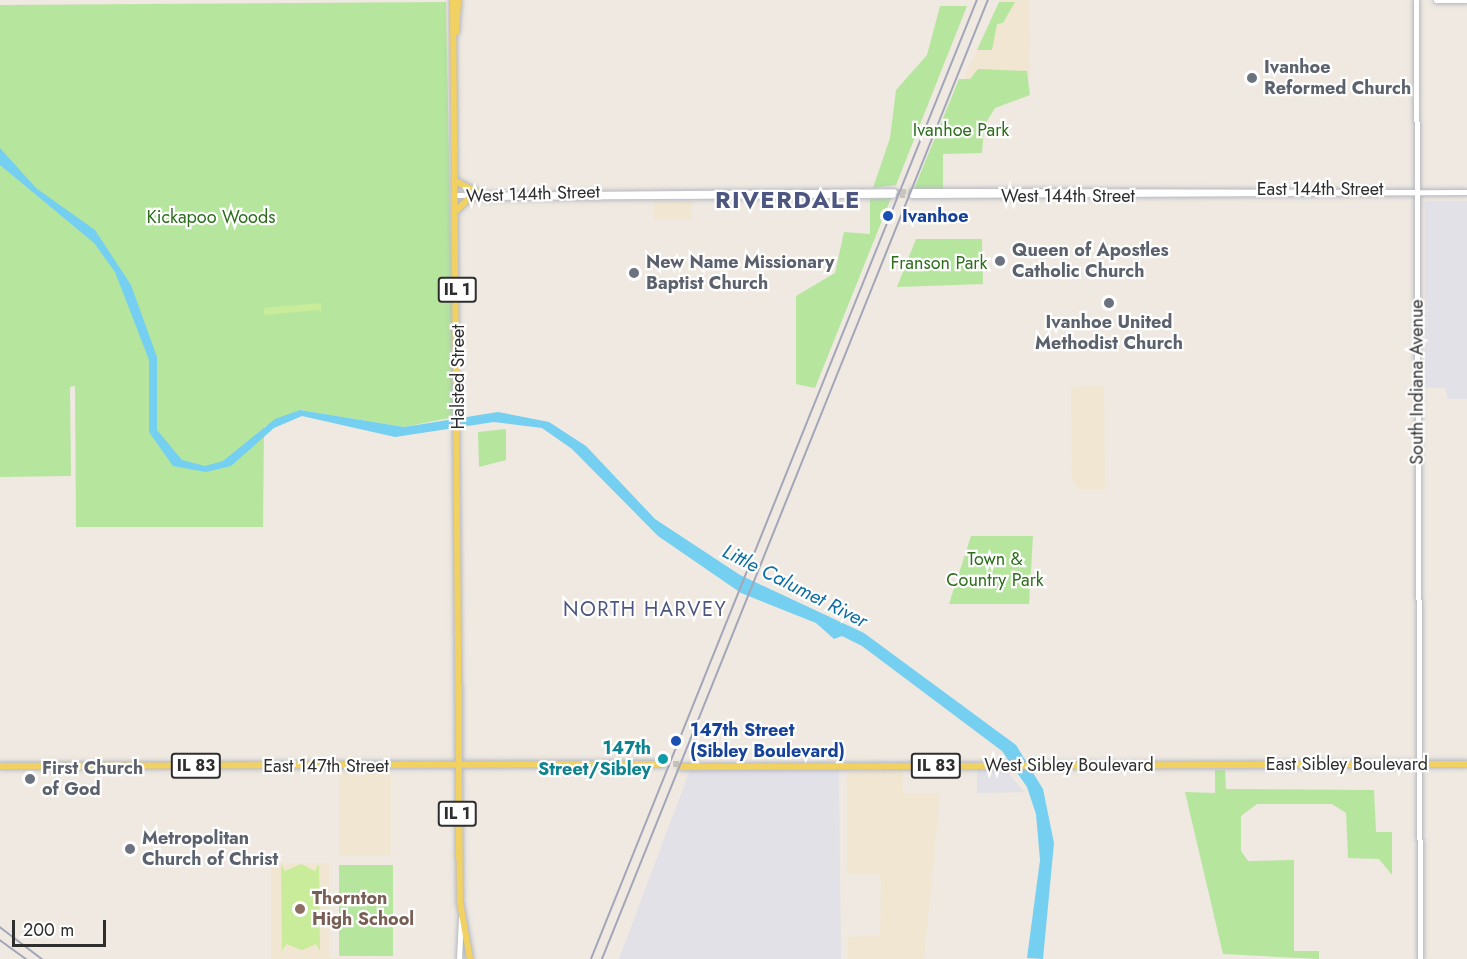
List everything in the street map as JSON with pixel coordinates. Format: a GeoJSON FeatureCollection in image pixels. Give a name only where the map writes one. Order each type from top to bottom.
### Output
{"type":"FeatureCollection","features":[{"type":"Feature","properties":{"kind":"main road","name":"Halsted Street"},"geometry":{"type":"LineString","coordinates":[[453,0],[456,33],[460,861],[461,918],[467,957]]}},
{"type":"Feature","properties":{"kind":"main road","name":"Halsted Street"},"geometry":{"type":"LineString","coordinates":[[456,33],[459,0]]}},
{"type":"Feature","properties":{"kind":"main road"},"geometry":{"type":"LineString","coordinates":[[457,182],[477,192]]}},
{"type":"Feature","properties":{"kind":"main road"},"geometry":{"type":"LineString","coordinates":[[457,210],[470,197]]}},
{"type":"Feature","properties":{"kind":"main road","name":"East Sibley Boulevard"},"geometry":{"type":"LineString","coordinates":[[1228,764],[1418,769],[1467,764]]}},
{"type":"Feature","properties":{"kind":"main road","name":"West Sibley Boulevard"},"geometry":{"type":"LineString","coordinates":[[681,766],[1228,764]]}},
{"type":"Feature","properties":{"kind":"main road","name":"East 147th Street"},"geometry":{"type":"LineString","coordinates":[[0,766],[664,766]]}},
{"type":"Feature","properties":{"kind":"street","name":"South Indiana Avenue"},"geometry":{"type":"LineString","coordinates":[[1416,0],[1415,192],[1420,959]]}},
{"type":"Feature","properties":{"kind":"street"},"geometry":{"type":"LineString","coordinates":[[1436,0],[1467,0]]}},
{"type":"Feature","properties":{"kind":"street","name":"West 144th Street"},"geometry":{"type":"LineString","coordinates":[[477,192],[894,193],[470,197],[457,195],[477,192]]}},
{"type":"Feature","properties":{"kind":"street","name":"East 144th Street"},"geometry":{"type":"LineString","coordinates":[[1225,192],[1467,192]]}},
{"type":"Feature","properties":{"kind":"street","name":"West 144th Street"},"geometry":{"type":"LineString","coordinates":[[912,193],[1225,192]]}},
{"type":"Feature","properties":{"kind":"street"},"geometry":{"type":"LineString","coordinates":[[459,959],[461,918]]}},
{"type":"Feature","properties":{"kind":"shaded area"},"geometry":{"type":"Polygon","coordinates":[[[1000,0],[1029,0],[1030,78],[964,79],[1000,0]]]}},
{"type":"Feature","properties":{"kind":"shaded area"},"geometry":{"type":"Polygon","coordinates":[[[654,201],[692,201],[692,220],[654,220],[654,201]]]}},
{"type":"Feature","properties":{"kind":"shaded area"},"geometry":{"type":"Polygon","coordinates":[[[1425,201],[1467,201],[1467,399],[1448,399],[1445,388],[1425,388],[1425,201]]]}},
{"type":"Feature","properties":{"kind":"shaded area"},"geometry":{"type":"Polygon","coordinates":[[[1104,386],[1105,489],[1078,489],[1072,480],[1071,387],[1104,386]]]}},
{"type":"Feature","properties":{"kind":"shaded area"},"geometry":{"type":"Polygon","coordinates":[[[909,769],[903,772],[903,793],[940,793],[924,959],[848,959],[848,937],[880,936],[881,883],[880,874],[847,874],[847,772],[909,769]]]}},
{"type":"Feature","properties":{"kind":"shaded area"},"geometry":{"type":"Polygon","coordinates":[[[977,769],[1004,769],[1025,792],[977,793],[977,769]]]}},
{"type":"Feature","properties":{"kind":"shaded area"},"geometry":{"type":"Polygon","coordinates":[[[690,770],[839,770],[841,959],[619,959],[690,770]]]}},
{"type":"Feature","properties":{"kind":"shaded area"},"geometry":{"type":"Polygon","coordinates":[[[339,771],[391,771],[391,856],[339,856],[339,771]]]}},
{"type":"Feature","properties":{"kind":"shaded area","name":"Thornton High School"},"geometry":{"type":"Polygon","coordinates":[[[271,863],[329,863],[329,958],[393,959],[271,959],[271,863]]]}},
{"type":"Feature","properties":{"kind":"green space","name":"Kickapoo Woods"},"geometry":{"type":"Polygon","coordinates":[[[446,2],[454,417],[404,427],[300,410],[264,427],[263,527],[76,527],[75,386],[70,387],[71,476],[0,477],[0,5],[446,2]]]}},
{"type":"Feature","properties":{"kind":"green space"},"geometry":{"type":"Polygon","coordinates":[[[999,2],[1015,2],[1003,23],[997,24],[992,50],[977,50],[999,2]]]}},
{"type":"Feature","properties":{"kind":"green space"},"geometry":{"type":"Polygon","coordinates":[[[940,6],[967,6],[896,185],[873,188],[890,138],[896,90],[927,55],[940,6]]]}},
{"type":"Feature","properties":{"kind":"green space","name":"Ivanhoe Park"},"geometry":{"type":"Polygon","coordinates":[[[978,69],[1027,71],[1030,95],[995,108],[984,126],[982,153],[943,154],[943,189],[914,189],[959,79],[970,79],[978,69]]]}},
{"type":"Feature","properties":{"kind":"green space"},"geometry":{"type":"Polygon","coordinates":[[[891,198],[815,388],[796,384],[796,296],[835,273],[844,232],[870,234],[870,199],[891,198]]]}},
{"type":"Feature","properties":{"kind":"green space","name":"Franson Park"},"geometry":{"type":"Polygon","coordinates":[[[916,239],[982,239],[983,284],[897,287],[916,239]]]}},
{"type":"Feature","properties":{"kind":"green space"},"geometry":{"type":"Polygon","coordinates":[[[321,303],[321,315],[320,310],[264,315],[264,308],[321,303]]]}},
{"type":"Feature","properties":{"kind":"green space"},"geometry":{"type":"Polygon","coordinates":[[[506,429],[506,460],[479,467],[478,432],[506,429]]]}},
{"type":"Feature","properties":{"kind":"green space","name":"Town & Country Park"},"geometry":{"type":"Polygon","coordinates":[[[971,536],[1033,536],[1029,604],[949,604],[971,536]]]}},
{"type":"Feature","properties":{"kind":"green space"},"geometry":{"type":"Polygon","coordinates":[[[1215,770],[1225,770],[1226,789],[1374,790],[1376,832],[1392,832],[1392,875],[1379,859],[1348,858],[1346,813],[1332,804],[1257,804],[1241,816],[1241,851],[1248,861],[1294,860],[1294,951],[1319,951],[1319,959],[1223,954],[1185,792],[1215,793],[1215,770]]]}},
{"type":"Feature","properties":{"kind":"green space"},"geometry":{"type":"Polygon","coordinates":[[[281,864],[285,871],[301,864],[315,871],[319,864],[320,951],[316,944],[302,950],[286,944],[282,951],[281,864]]]}},
{"type":"Feature","properties":{"kind":"green space"},"geometry":{"type":"Polygon","coordinates":[[[339,865],[393,865],[393,956],[339,956],[339,865]]]}},
{"type":"Feature","properties":{"kind":"water"},"geometry":{"type":"Polygon","coordinates":[[[0,148],[36,188],[95,230],[131,285],[157,357],[157,430],[182,460],[205,466],[223,461],[275,419],[300,410],[404,427],[498,412],[549,422],[586,446],[655,519],[740,575],[864,633],[1016,745],[1043,789],[1054,843],[1043,959],[1027,958],[1040,860],[1036,814],[1027,787],[1002,751],[862,646],[842,636],[834,639],[816,623],[741,593],[658,536],[572,449],[542,428],[494,422],[395,437],[302,416],[274,428],[231,466],[206,472],[173,466],[149,432],[149,360],[115,272],[94,243],[0,165],[0,148]]]}},
{"type":"Feature","properties":{"kind":"tunnel"},"geometry":{"type":"LineString","coordinates":[[894,191],[911,191]]}},
{"type":"Feature","properties":{"kind":"tunnel"},"geometry":{"type":"LineString","coordinates":[[893,195],[911,195]]}},
{"type":"Feature","properties":{"kind":"tunnel"},"geometry":{"type":"LineString","coordinates":[[664,764],[682,764]]}},
{"type":"Feature","properties":{"kind":"railway"},"geometry":{"type":"LineString","coordinates":[[591,959],[977,0]]}},
{"type":"Feature","properties":{"kind":"railway"},"geometry":{"type":"LineString","coordinates":[[602,959],[988,0]]}},
{"type":"Feature","properties":{"kind":"railway"},"geometry":{"type":"LineString","coordinates":[[0,927],[42,959]]}},
{"type":"Feature","properties":{"kind":"railway"},"geometry":{"type":"LineString","coordinates":[[0,940],[26,959]]}},
{"type":"Feature","properties":{"kind":"place","name":"Ivanhoe Reformed Church"},"geometry":{"type":"Point","coordinates":[1252,78]}},
{"type":"Feature","properties":{"kind":"place","name":"Ivanhoe"},"geometry":{"type":"Point","coordinates":[888,216]}},
{"type":"Feature","properties":{"kind":"place","name":"Queen of Apostles Catholic Church"},"geometry":{"type":"Point","coordinates":[1000,261]}},
{"type":"Feature","properties":{"kind":"place","name":"New Name Missionary Baptist Church"},"geometry":{"type":"Point","coordinates":[634,273]}},
{"type":"Feature","properties":{"kind":"place","name":"Ivanhoe United Methodist Church"},"geometry":{"type":"Point","coordinates":[1109,303]}},
{"type":"Feature","properties":{"kind":"place","name":"147th Street (Sibley Boulevard)"},"geometry":{"type":"Point","coordinates":[676,741]}},
{"type":"Feature","properties":{"kind":"place","name":"147th Street/Sibley"},"geometry":{"type":"Point","coordinates":[663,759]}},
{"type":"Feature","properties":{"kind":"place","name":"First Church of God"},"geometry":{"type":"Point","coordinates":[30,779]}},
{"type":"Feature","properties":{"kind":"place","name":"Metropolitan Church of Christ"},"geometry":{"type":"Point","coordinates":[130,849]}},
{"type":"Feature","properties":{"kind":"place","name":"Thornton High School"},"geometry":{"type":"Point","coordinates":[300,909]}},
{"type":"Feature","properties":{"kind":"district","name":"RIVERDALE"},"geometry":{"type":"Point","coordinates":[788,200]}},
{"type":"Feature","properties":{"kind":"district","name":"NORTH HARVEY"},"geometry":{"type":"Point","coordinates":[645,609]}},
{"type":"Feature","properties":{"kind":"water label","name":"Little Calumet River"},"geometry":{"type":"Point","coordinates":[795,586]}}]}
